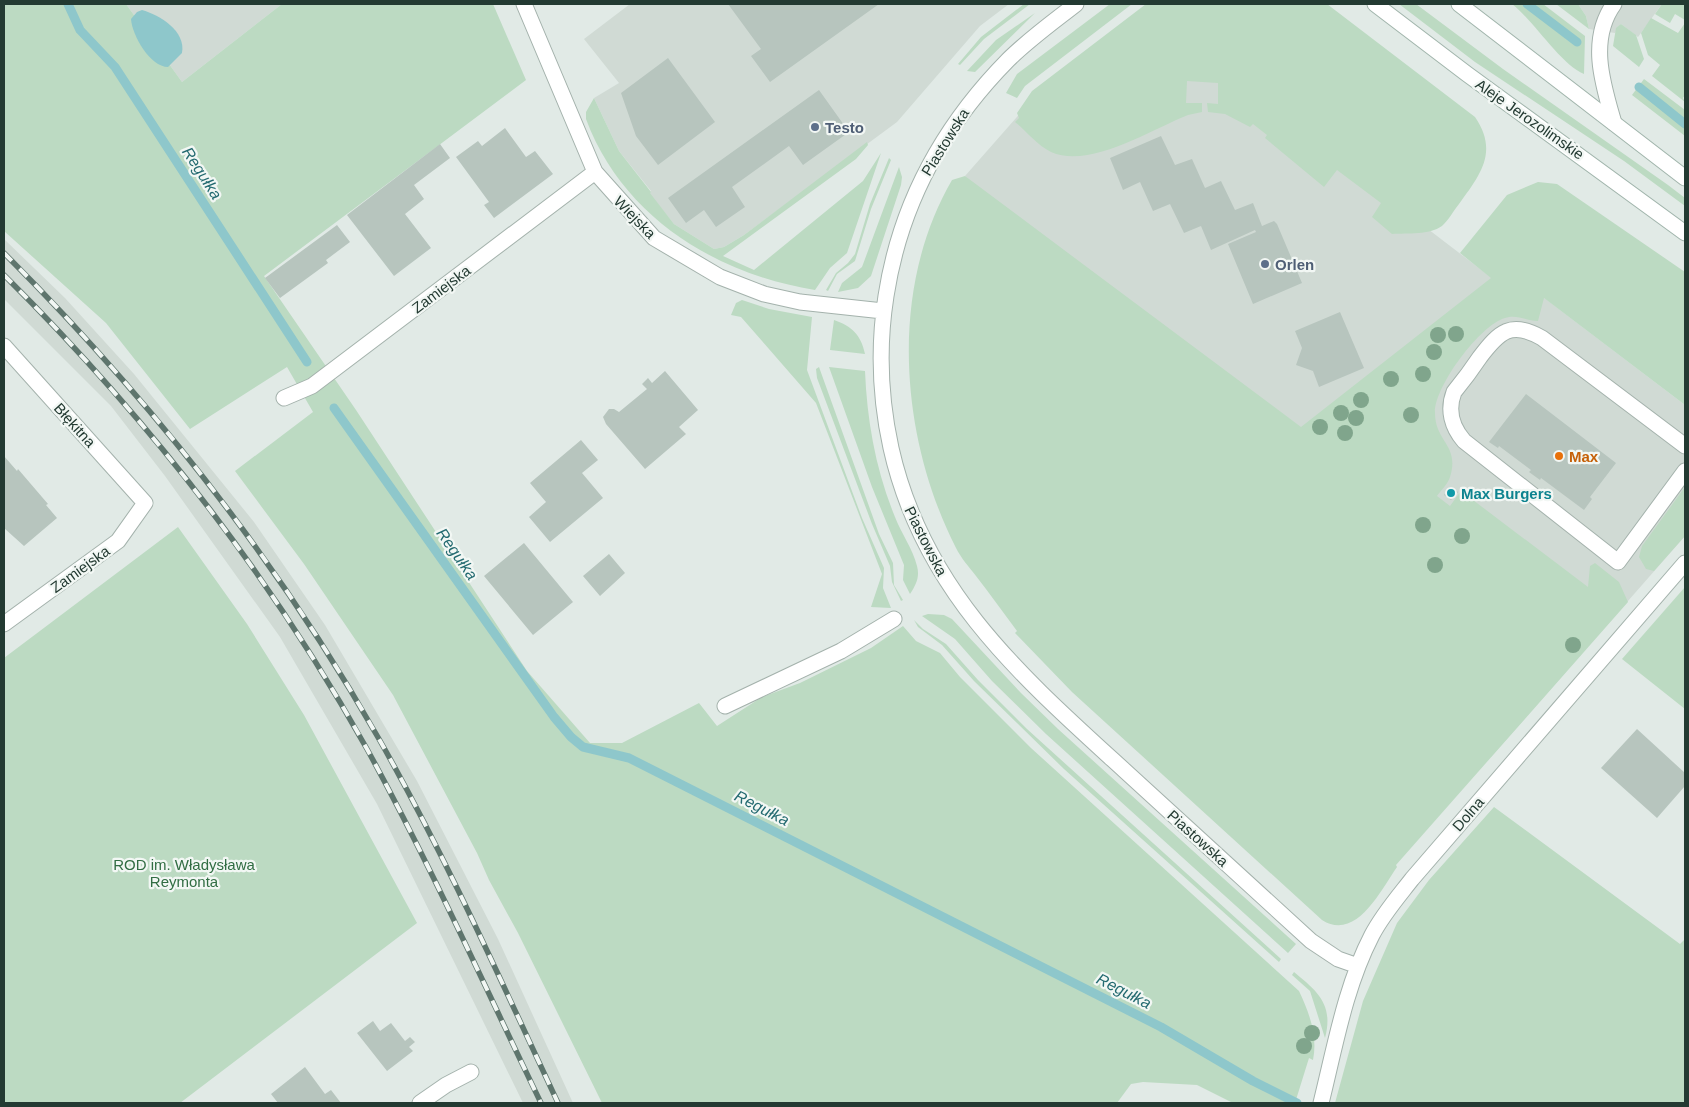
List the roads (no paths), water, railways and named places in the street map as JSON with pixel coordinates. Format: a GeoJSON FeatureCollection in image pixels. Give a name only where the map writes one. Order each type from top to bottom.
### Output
{"type":"FeatureCollection","features":[{"type":"Feature","properties":{"kind":"street","name":"Wiejska"},"geometry":{"type":"LineString","coordinates":[[524,4],[595,172],[654,238],[720,277],[782,298],[883,311]]}},
{"type":"Feature","properties":{"kind":"street","name":"Piastowska"},"geometry":{"type":"LineString","coordinates":[[1076,4],[1009,59],[971,102],[940,144],[916,191],[891,263],[883,311],[882,387],[887,429],[896,472],[914,523],[936,564],[971,616],[1003,654],[1055,707],[1311,941],[1338,959],[1358,966]]}},
{"type":"Feature","properties":{"kind":"street","name":"Aleje Jerozolimskie"},"geometry":{"type":"LineString","coordinates":[[1375,4],[1467,74],[1685,233]]}},
{"type":"Feature","properties":{"kind":"street"},"geometry":{"type":"LineString","coordinates":[[1458,4],[1685,178]]}},
{"type":"Feature","properties":{"kind":"street"},"geometry":{"type":"LineString","coordinates":[[1607,6],[1599,62],[1602,83],[1614,123]]}},
{"type":"Feature","properties":{"kind":"street","name":"Zamiejska"},"geometry":{"type":"LineString","coordinates":[[284,398],[312,386],[595,172]]}},
{"type":"Feature","properties":{"kind":"street"},"geometry":{"type":"LineString","coordinates":[[1685,446],[1542,338],[1524,330],[1512,329],[1497,336],[1454,392],[1452,399],[1452,421],[1456,432],[1464,441],[1618,562],[1685,471]]}},
{"type":"Feature","properties":{"kind":"street","name":"Błękitna"},"geometry":{"type":"LineString","coordinates":[[4,346],[146,503]]}},
{"type":"Feature","properties":{"kind":"street","name":"Zamiejska"},"geometry":{"type":"LineString","coordinates":[[4,624],[118,541],[146,503]]}},
{"type":"Feature","properties":{"kind":"street","name":"Dolna"},"geometry":{"type":"LineString","coordinates":[[1321,1103],[1345,1007],[1358,966],[1380,921],[1412,879],[1685,563]]}},
{"type":"Feature","properties":{"kind":"street"},"geometry":{"type":"LineString","coordinates":[[725,706],[841,652],[894,619]]}},
{"type":"Feature","properties":{"kind":"street"},"geometry":{"type":"LineString","coordinates":[[420,1103],[446,1085],[471,1072]]}},
{"type":"Feature","properties":{"kind":"water"},"geometry":{"type":"Polygon","coordinates":[[[142,10],[164,20],[176,31],[180,38],[182,53],[168,67],[161,66],[155,62],[138,41],[131,19],[137,12],[142,10]]]}},
{"type":"Feature","properties":{"kind":"waterway","name":"Regułka"},"geometry":{"type":"LineString","coordinates":[[68,4],[80,30],[115,67],[307,362]]}},
{"type":"Feature","properties":{"kind":"waterway"},"geometry":{"type":"LineString","coordinates":[[1527,4],[1577,42]]}},
{"type":"Feature","properties":{"kind":"waterway"},"geometry":{"type":"LineString","coordinates":[[1639,87],[1685,124]]}},
{"type":"Feature","properties":{"kind":"waterway","name":"Regułka"},"geometry":{"type":"LineString","coordinates":[[334,408],[554,717],[571,737],[583,747],[629,758],[1161,1027],[1253,1081],[1297,1103]]}},
{"type":"Feature","properties":{"kind":"railway"},"geometry":{"type":"LineString","coordinates":[[4,253],[58,308],[160,423],[254,545],[340,672],[404,784],[427,829],[472,919],[558,1103]]}},
{"type":"Feature","properties":{"kind":"railway"},"geometry":{"type":"LineString","coordinates":[[4,275],[107,384],[155,441],[247,559],[289,621],[329,684],[390,792],[435,880],[541,1103]]}},
{"type":"Feature","properties":{"kind":"place","name":"Testo"},"geometry":{"type":"Point","coordinates":[815,127]}},
{"type":"Feature","properties":{"kind":"place","name":"Orlen"},"geometry":{"type":"Point","coordinates":[1265,264]}},
{"type":"Feature","properties":{"kind":"place","name":"Max"},"geometry":{"type":"Point","coordinates":[1559,456]}},
{"type":"Feature","properties":{"kind":"place","name":"Max Burgers"},"geometry":{"type":"Point","coordinates":[1451,493]}},
{"type":"Feature","properties":{"kind":"park label","name":"ROD im. Władysława Reymonta"},"geometry":{"type":"Point","coordinates":[184,872]}}]}
